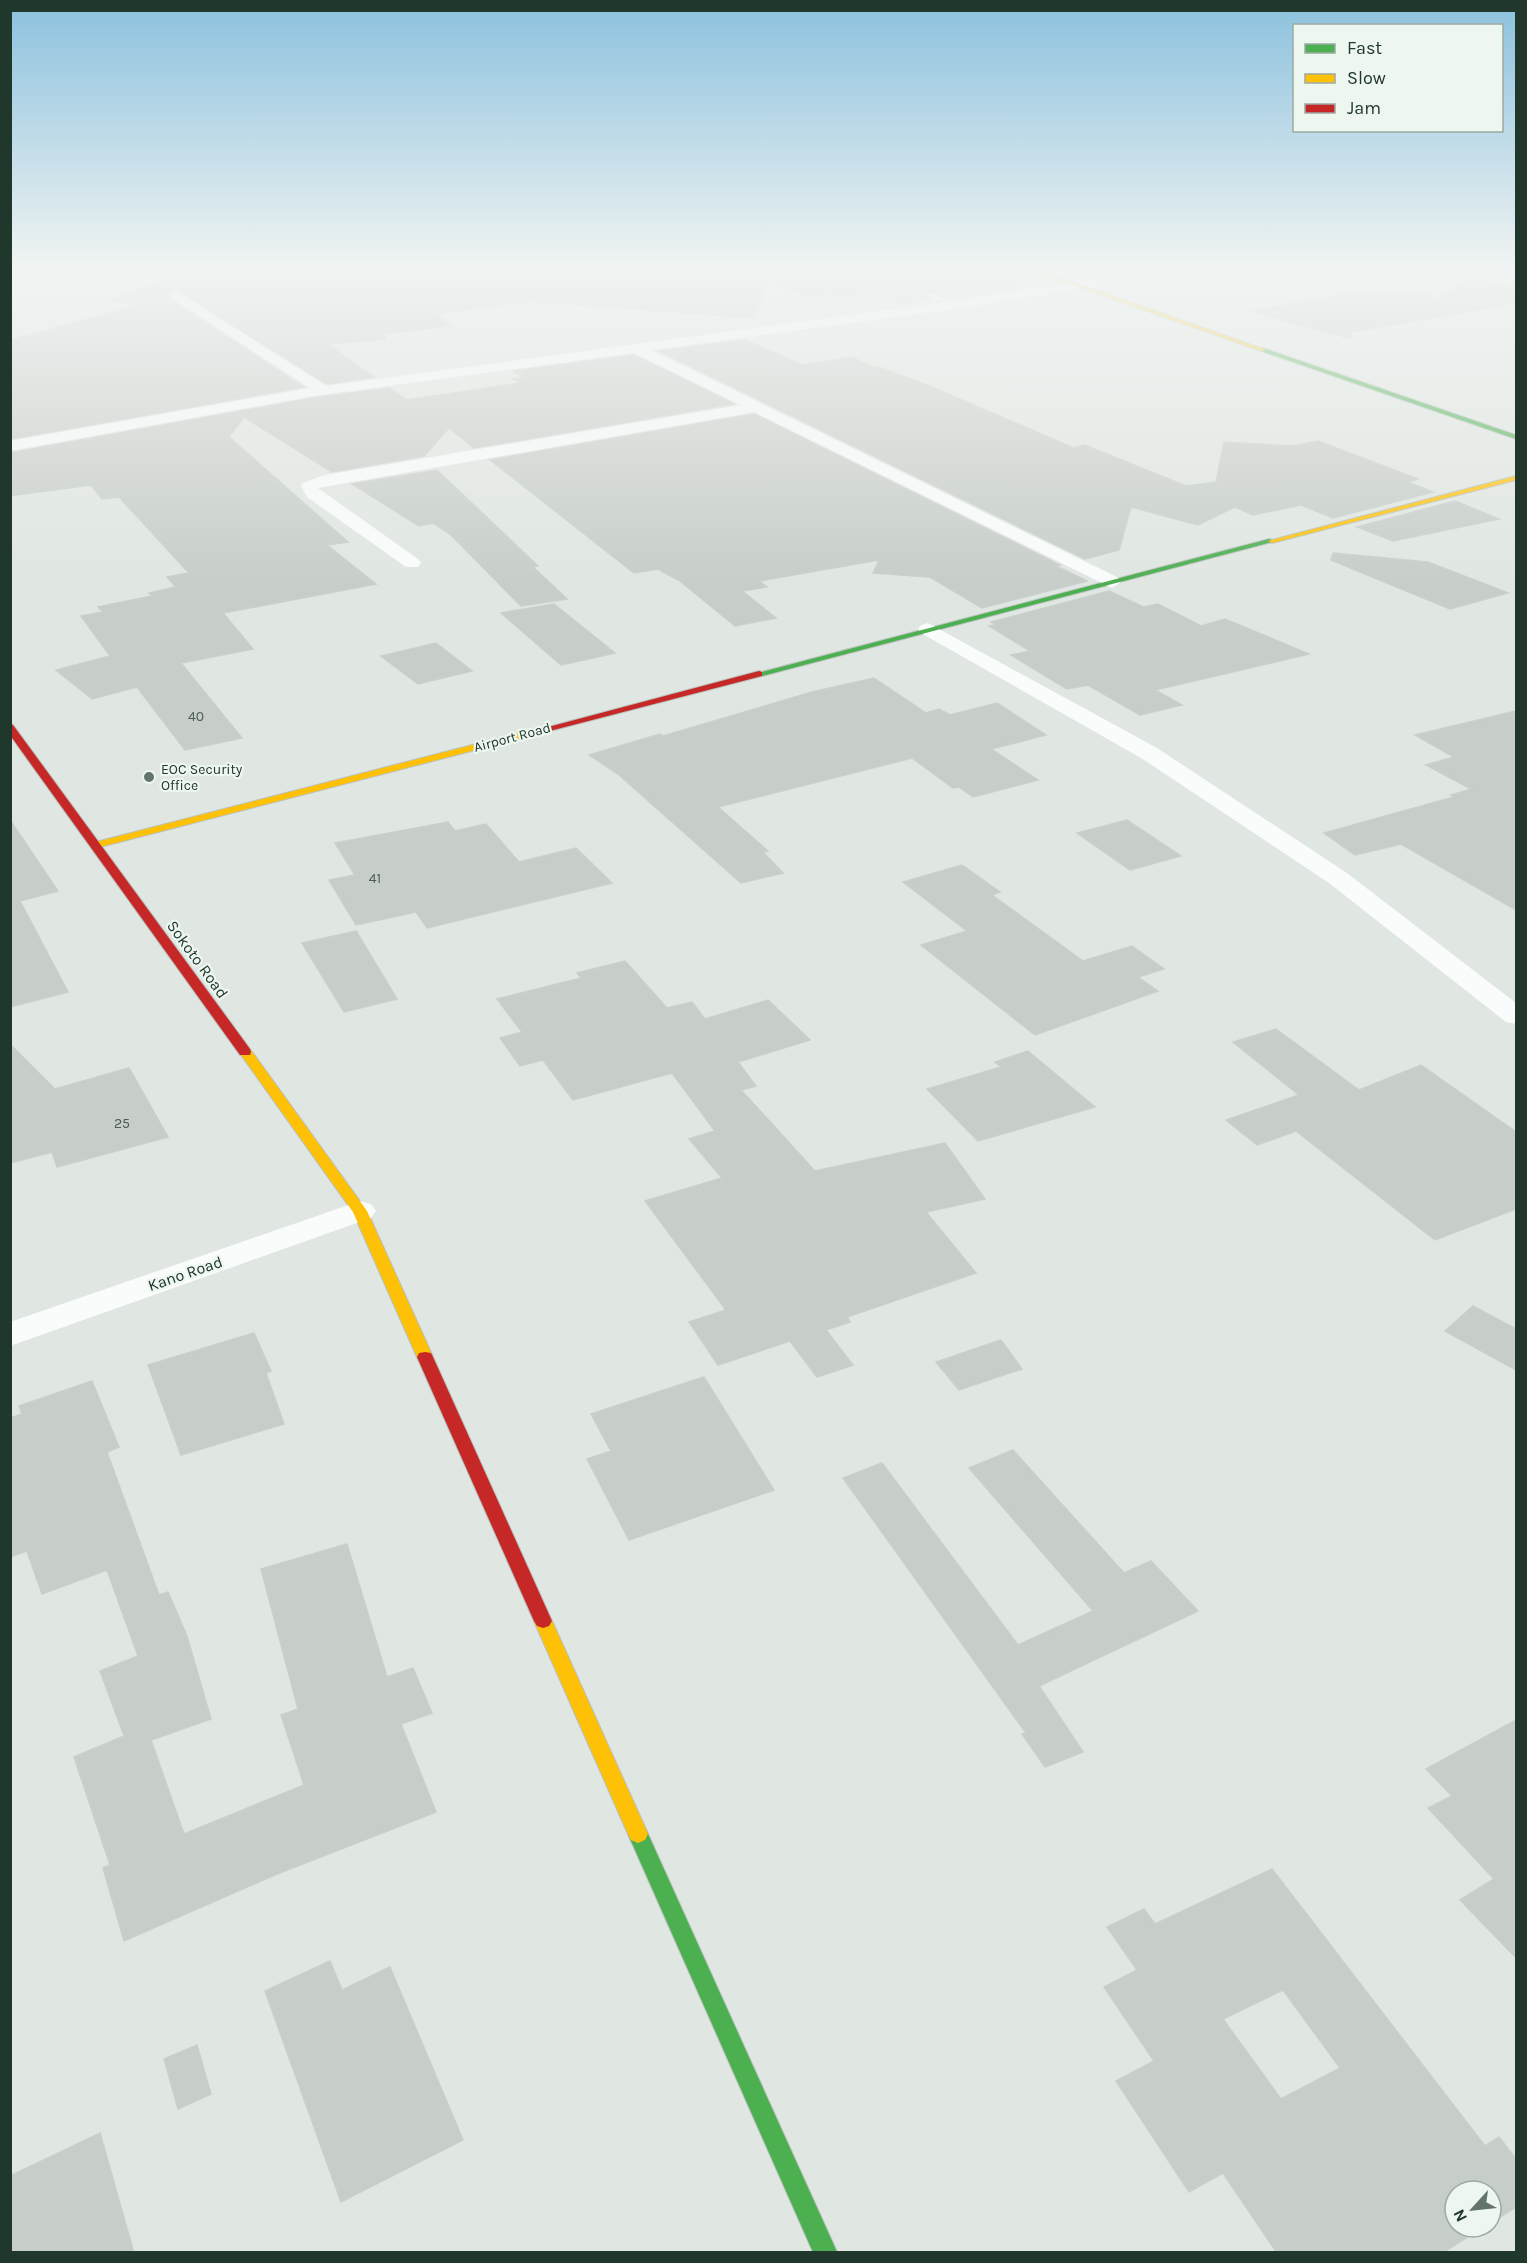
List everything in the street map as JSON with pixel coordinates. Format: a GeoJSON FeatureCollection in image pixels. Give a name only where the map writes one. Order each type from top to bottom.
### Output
{"type":"FeatureCollection","features":[{"type":"Feature","properties":{"kind":"street"},"geometry":{"type":"LineString","coordinates":[[296,373],[324,391]]}},
{"type":"Feature","properties":{"kind":"street"},"geometry":{"type":"LineString","coordinates":[[10,446],[324,391],[457,373]]}},
{"type":"Feature","properties":{"kind":"street"},"geometry":{"type":"LineString","coordinates":[[686,373],[1112,582]]}},
{"type":"Feature","properties":{"kind":"street"},"geometry":{"type":"LineString","coordinates":[[1330,373],[1516,437]]}},
{"type":"Feature","properties":{"kind":"street"},"geometry":{"type":"LineString","coordinates":[[1362,373],[1516,425]]}},
{"type":"Feature","properties":{"kind":"street"},"geometry":{"type":"LineString","coordinates":[[411,563],[313,493],[309,486],[325,480],[756,407]]}},
{"type":"Feature","properties":{"kind":"street","name":"Airport Road"},"geometry":{"type":"LineString","coordinates":[[96,845],[1516,478]]}},
{"type":"Feature","properties":{"kind":"street"},"geometry":{"type":"LineString","coordinates":[[928,629],[1149,753],[1338,878],[1516,1016]]}},
{"type":"Feature","properties":{"kind":"street","name":"Sokoto Road"},"geometry":{"type":"LineString","coordinates":[[10,727],[360,1211],[825,2253]]}},
{"type":"Feature","properties":{"kind":"street","name":"Kano Road"},"geometry":{"type":"LineString","coordinates":[[10,1335],[360,1211]]}},
{"type":"Feature","properties":{"kind":"building"},"geometry":{"type":"Polygon","coordinates":[[[10,373],[282,373],[304,387],[10,439],[10,373]]]}},
{"type":"Feature","properties":{"kind":"building"},"geometry":{"type":"Polygon","coordinates":[[[309,373],[368,373],[374,377],[327,384],[309,373]]]}},
{"type":"Feature","properties":{"kind":"building"},"geometry":{"type":"Polygon","coordinates":[[[516,373],[670,373],[734,404],[474,448],[449,428],[424,456],[332,472],[244,417],[229,437],[348,542],[327,545],[376,584],[223,613],[253,649],[181,663],[242,738],[185,750],[137,687],[92,699],[56,670],[110,656],[81,616],[103,612],[98,607],[152,596],[149,593],[176,587],[167,577],[189,573],[119,497],[102,499],[91,485],[10,496],[10,453],[313,398],[389,388],[407,400],[520,383],[513,379],[524,378],[516,373]]]}},
{"type":"Feature","properties":{"kind":"building"},"geometry":{"type":"Polygon","coordinates":[[[703,373],[894,373],[1074,448],[1085,445],[1186,486],[1216,482],[1224,442],[1292,446],[1318,441],[1418,479],[1408,482],[1433,492],[1333,518],[1301,505],[1253,515],[1235,507],[1198,525],[1131,507],[1119,550],[1085,559],[703,373]]]}},
{"type":"Feature","properties":{"kind":"building"},"geometry":{"type":"Polygon","coordinates":[[[754,414],[1060,565],[1056,566],[1087,581],[982,608],[930,577],[873,573],[879,560],[759,581],[767,587],[742,591],[776,618],[735,626],[680,581],[658,569],[634,573],[490,460],[754,414]]]}},
{"type":"Feature","properties":{"kind":"building"},"geometry":{"type":"Polygon","coordinates":[[[437,470],[538,566],[533,567],[567,599],[521,606],[451,535],[433,523],[419,526],[352,484],[437,470]]]}},
{"type":"Feature","properties":{"kind":"building"},"geometry":{"type":"Polygon","coordinates":[[[1455,501],[1499,519],[1393,541],[1357,527],[1455,501]]]}},
{"type":"Feature","properties":{"kind":"building"},"geometry":{"type":"Polygon","coordinates":[[[1333,553],[1428,562],[1508,593],[1450,609],[1331,560],[1333,553]]]}},
{"type":"Feature","properties":{"kind":"building"},"geometry":{"type":"Polygon","coordinates":[[[1109,591],[1143,607],[1158,604],[1201,626],[1225,619],[1309,654],[1155,690],[1182,705],[1140,715],[1088,685],[1067,689],[1011,655],[1030,651],[989,626],[996,625],[991,622],[1109,591]]]}},
{"type":"Feature","properties":{"kind":"building"},"geometry":{"type":"Polygon","coordinates":[[[554,604],[615,653],[561,665],[501,613],[554,604]]]}},
{"type":"Feature","properties":{"kind":"building"},"geometry":{"type":"Polygon","coordinates":[[[436,643],[472,671],[418,684],[381,656],[436,643]]]}},
{"type":"Feature","properties":{"kind":"building"},"geometry":{"type":"Polygon","coordinates":[[[874,678],[926,713],[939,709],[950,715],[997,703],[1046,735],[991,749],[1038,780],[973,797],[959,787],[953,788],[912,758],[718,807],[768,851],[763,852],[783,873],[741,883],[618,774],[589,755],[660,734],[663,736],[812,692],[874,678]]]}},
{"type":"Feature","properties":{"kind":"building"},"geometry":{"type":"Polygon","coordinates":[[[1516,711],[1516,910],[1401,844],[1355,855],[1324,833],[1454,797],[1451,795],[1471,789],[1426,765],[1454,757],[1415,735],[1516,711]]]}},
{"type":"Feature","properties":{"kind":"building"},"geometry":{"type":"Polygon","coordinates":[[[10,820],[58,891],[20,901],[68,992],[10,1007],[10,820]]]}},
{"type":"Feature","properties":{"kind":"building"},"geometry":{"type":"Polygon","coordinates":[[[1127,820],[1181,856],[1130,870],[1077,833],[1127,820]]]}},
{"type":"Feature","properties":{"kind":"building"},"geometry":{"type":"Polygon","coordinates":[[[448,822],[455,831],[486,824],[519,862],[576,848],[612,883],[427,928],[416,912],[356,925],[329,880],[355,875],[335,843],[448,822]]]}},
{"type":"Feature","properties":{"kind":"building"},"geometry":{"type":"Polygon","coordinates":[[[962,865],[1000,892],[992,895],[1083,961],[1132,946],[1164,969],[1138,977],[1158,991],[1035,1035],[921,945],[967,931],[903,882],[962,865]]]}},
{"type":"Feature","properties":{"kind":"building"},"geometry":{"type":"Polygon","coordinates":[[[356,931],[397,999],[344,1012],[302,943],[356,931]]]}},
{"type":"Feature","properties":{"kind":"building"},"geometry":{"type":"Polygon","coordinates":[[[625,961],[667,1008],[692,1002],[705,1019],[768,1000],[810,1040],[738,1062],[756,1086],[741,1090],[815,1171],[945,1143],[985,1199],[926,1212],[976,1273],[847,1317],[850,1322],[826,1330],[853,1365],[817,1377],[790,1341],[718,1365],[689,1322],[726,1310],[645,1201],[722,1178],[689,1139],[715,1131],[672,1073],[573,1100],[543,1060],[520,1066],[500,1038],[522,1032],[497,999],[581,978],[577,973],[625,961]]]}},
{"type":"Feature","properties":{"kind":"building"},"geometry":{"type":"Polygon","coordinates":[[[1276,1029],[1359,1090],[1421,1065],[1516,1132],[1516,1209],[1435,1240],[1296,1131],[1257,1145],[1226,1120],[1299,1095],[1233,1042],[1276,1029]]]}},
{"type":"Feature","properties":{"kind":"building"},"geometry":{"type":"Polygon","coordinates":[[[10,1044],[55,1089],[129,1068],[168,1137],[57,1167],[52,1152],[10,1163],[10,1044]]]}},
{"type":"Feature","properties":{"kind":"building"},"geometry":{"type":"Polygon","coordinates":[[[1028,1051],[1095,1107],[978,1141],[927,1089],[1001,1067],[995,1062],[1028,1051]]]}},
{"type":"Feature","properties":{"kind":"building"},"geometry":{"type":"Polygon","coordinates":[[[1473,1306],[1516,1329],[1516,1370],[1445,1331],[1473,1306]]]}},
{"type":"Feature","properties":{"kind":"building"},"geometry":{"type":"Polygon","coordinates":[[[254,1333],[271,1371],[266,1373],[284,1424],[181,1455],[148,1365],[254,1333]]]}},
{"type":"Feature","properties":{"kind":"building"},"geometry":{"type":"Polygon","coordinates":[[[1001,1340],[1022,1369],[959,1390],[936,1362],[1001,1340]]]}},
{"type":"Feature","properties":{"kind":"building"},"geometry":{"type":"Polygon","coordinates":[[[704,1377],[774,1490],[629,1540],[587,1459],[611,1451],[591,1414],[704,1377]]]}},
{"type":"Feature","properties":{"kind":"building"},"geometry":{"type":"Polygon","coordinates":[[[92,1381],[119,1447],[107,1452],[159,1595],[168,1592],[187,1636],[211,1719],[151,1740],[184,1834],[304,1785],[281,1715],[298,1709],[261,1569],[347,1544],[387,1677],[413,1668],[432,1713],[401,1724],[436,1812],[277,1874],[124,1941],[103,1868],[110,1865],[74,1757],[124,1736],[100,1671],[138,1656],[107,1570],[42,1594],[27,1551],[10,1557],[10,1418],[22,1414],[19,1406],[92,1381]]]}},
{"type":"Feature","properties":{"kind":"building"},"geometry":{"type":"Polygon","coordinates":[[[1013,1450],[1124,1573],[1151,1561],[1198,1611],[1039,1686],[1083,1752],[1045,1767],[1022,1734],[1026,1733],[843,1478],[882,1463],[1018,1645],[1093,1611],[969,1468],[1013,1450]]]}},
{"type":"Feature","properties":{"kind":"building"},"geometry":{"type":"Polygon","coordinates":[[[1516,1720],[1516,1958],[1460,1900],[1494,1879],[1428,1808],[1452,1796],[1426,1769],[1516,1720]]]}},
{"type":"Feature","properties":{"kind":"building"},"geometry":{"type":"Polygon","coordinates":[[[1272,1869],[1485,2146],[1499,2137],[1516,2159],[1516,2207],[1503,2215],[1503,2179],[1443,2179],[1443,2239],[1465,2239],[1442,2253],[1277,2253],[1223,2173],[1189,2192],[1116,2081],[1154,2061],[1104,1987],[1137,1970],[1107,1927],[1144,1909],[1155,1924],[1272,1869]],[[1283,1990],[1223,2019],[1281,2099],[1340,2068],[1283,1990]]]}},
{"type":"Feature","properties":{"kind":"building"},"geometry":{"type":"Polygon","coordinates":[[[330,1961],[342,1990],[390,1967],[463,2140],[341,2202],[265,1991],[330,1961]]]}},
{"type":"Feature","properties":{"kind":"building"},"geometry":{"type":"Polygon","coordinates":[[[197,2045],[211,2094],[178,2109],[164,2059],[197,2045]]]}},
{"type":"Feature","properties":{"kind":"building"},"geometry":{"type":"Polygon","coordinates":[[[100,2133],[134,2253],[10,2253],[10,2176],[100,2133]]]}},
{"type":"Feature","properties":{"kind":"traffic: fast"},"geometry":{"type":"LineString","coordinates":[[1329,373],[1516,437]]}},
{"type":"Feature","properties":{"kind":"traffic: fast"},"geometry":{"type":"LineString","coordinates":[[759,674],[1272,541]]}},
{"type":"Feature","properties":{"kind":"traffic: fast"},"geometry":{"type":"LineString","coordinates":[[638,1834],[825,2252]]}},
{"type":"Feature","properties":{"kind":"traffic: slow"},"geometry":{"type":"LineString","coordinates":[[1272,541],[1516,478]]}},
{"type":"Feature","properties":{"kind":"traffic: slow"},"geometry":{"type":"LineString","coordinates":[[96,845],[542,730]]}},
{"type":"Feature","properties":{"kind":"traffic: slow"},"geometry":{"type":"LineString","coordinates":[[245,1052],[360,1211],[425,1357]]}},
{"type":"Feature","properties":{"kind":"traffic: slow"},"geometry":{"type":"LineString","coordinates":[[543,1621],[638,1834]]}},
{"type":"Feature","properties":{"kind":"traffic: jam"},"geometry":{"type":"LineString","coordinates":[[542,730],[759,674]]}},
{"type":"Feature","properties":{"kind":"traffic: jam"},"geometry":{"type":"LineString","coordinates":[[10,727],[245,1052]]}},
{"type":"Feature","properties":{"kind":"traffic: jam"},"geometry":{"type":"LineString","coordinates":[[425,1357],[543,1621]]}},
{"type":"Feature","properties":{"kind":"place","name":"EOC Security Office"},"geometry":{"type":"Point","coordinates":[149,777]}}]}
